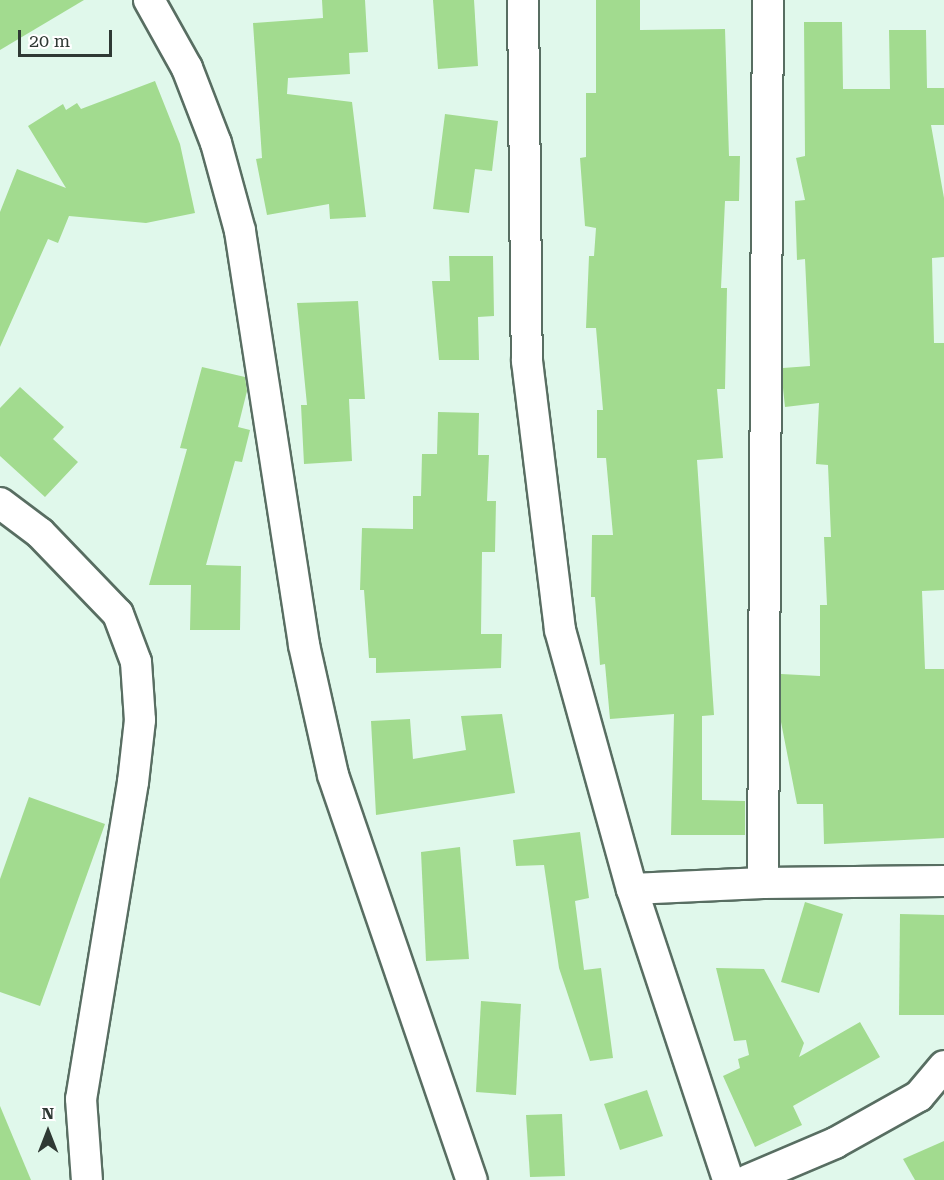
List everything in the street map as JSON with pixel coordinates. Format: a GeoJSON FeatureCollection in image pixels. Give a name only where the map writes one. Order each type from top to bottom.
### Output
{"type":"FeatureCollection","features":[{"type":"Feature","properties":{"kind":"street"},"geometry":{"type":"LineString","coordinates":[[149,0],[188,68],[216,142],[240,231],[304,645],[333,775],[472,1180]]}},
{"type":"Feature","properties":{"kind":"street"},"geometry":{"type":"LineString","coordinates":[[523,0],[527,361],[538,468],[560,630],[632,889],[727,1178],[835,1143],[919,1096],[944,1066]]}},
{"type":"Feature","properties":{"kind":"street"},"geometry":{"type":"LineString","coordinates":[[763,883],[768,0]]}},
{"type":"Feature","properties":{"kind":"street"},"geometry":{"type":"LineString","coordinates":[[0,503],[40,533],[118,614],[136,662],[140,720],[133,782],[81,1099],[87,1180]]}},
{"type":"Feature","properties":{"kind":"street"},"geometry":{"type":"LineString","coordinates":[[632,889],[763,883],[944,881]]}},
{"type":"Feature","properties":{"kind":"building"},"geometry":{"type":"Polygon","coordinates":[[[0,0],[84,0],[0,50],[0,0]]]}},
{"type":"Feature","properties":{"kind":"building"},"geometry":{"type":"Polygon","coordinates":[[[322,0],[365,0],[368,52],[349,53],[350,74],[288,78],[287,94],[352,102],[366,217],[330,219],[329,204],[267,215],[256,159],[262,158],[253,23],[323,18],[322,0]]]}},
{"type":"Feature","properties":{"kind":"building"},"geometry":{"type":"Polygon","coordinates":[[[433,0],[474,0],[478,66],[438,69],[433,0]]]}},
{"type":"Feature","properties":{"kind":"building"},"geometry":{"type":"Polygon","coordinates":[[[596,0],[640,0],[640,30],[725,29],[729,156],[740,156],[739,201],[725,201],[721,288],[727,288],[725,389],[717,389],[723,458],[697,460],[714,715],[702,716],[702,800],[745,801],[745,835],[671,835],[674,714],[610,719],[605,664],[600,665],[595,597],[591,597],[592,535],[613,535],[606,458],[597,458],[597,410],[603,410],[596,328],[586,328],[589,256],[594,256],[596,228],[585,226],[580,158],[586,157],[586,93],[596,93],[596,0]]]}},
{"type":"Feature","properties":{"kind":"building"},"geometry":{"type":"Polygon","coordinates":[[[804,22],[842,22],[843,89],[890,89],[889,30],[926,30],[927,88],[944,88],[944,125],[931,125],[944,198],[944,257],[932,258],[934,343],[944,343],[944,590],[922,591],[925,669],[944,669],[944,838],[824,844],[823,804],[797,804],[781,722],[781,674],[820,676],[820,605],[827,605],[824,537],[831,537],[828,465],[816,464],[819,403],[785,407],[783,388],[783,368],[810,366],[805,259],[797,260],[795,201],[805,200],[796,158],[805,156],[804,22]]]}},
{"type":"Feature","properties":{"kind":"building"},"geometry":{"type":"Polygon","coordinates":[[[155,81],[180,144],[195,213],[146,223],[69,216],[58,243],[48,239],[0,347],[0,212],[17,169],[66,188],[28,126],[63,104],[66,110],[77,103],[81,109],[155,81]]]}},
{"type":"Feature","properties":{"kind":"building"},"geometry":{"type":"Polygon","coordinates":[[[445,114],[498,121],[492,171],[475,169],[469,213],[433,209],[445,114]]]}},
{"type":"Feature","properties":{"kind":"building"},"geometry":{"type":"Polygon","coordinates":[[[449,256],[493,256],[494,316],[478,317],[479,360],[439,360],[432,281],[450,281],[449,256]]]}},
{"type":"Feature","properties":{"kind":"building"},"geometry":{"type":"Polygon","coordinates":[[[358,301],[365,399],[349,399],[352,461],[304,464],[301,405],[307,405],[297,303],[358,301]]]}},
{"type":"Feature","properties":{"kind":"building"},"geometry":{"type":"Polygon","coordinates":[[[202,367],[245,377],[247,391],[238,427],[250,430],[242,462],[235,461],[206,565],[241,566],[240,630],[190,630],[191,585],[149,585],[187,449],[180,448],[202,367]]]}},
{"type":"Feature","properties":{"kind":"building"},"geometry":{"type":"Polygon","coordinates":[[[20,387],[64,427],[53,439],[78,462],[45,497],[0,456],[0,408],[20,387]]]}},
{"type":"Feature","properties":{"kind":"building"},"geometry":{"type":"Polygon","coordinates":[[[438,412],[479,413],[478,455],[489,455],[487,501],[496,501],[495,552],[482,552],[481,634],[502,634],[501,668],[376,673],[376,658],[369,658],[364,590],[360,590],[362,528],[413,529],[413,496],[421,496],[422,454],[437,454],[438,412]]]}},
{"type":"Feature","properties":{"kind":"building"},"geometry":{"type":"Polygon","coordinates":[[[502,714],[515,793],[376,815],[371,721],[410,719],[413,759],[466,750],[461,716],[502,714]]]}},
{"type":"Feature","properties":{"kind":"building"},"geometry":{"type":"Polygon","coordinates":[[[29,797],[105,824],[40,1006],[0,992],[0,879],[29,797]]]}},
{"type":"Feature","properties":{"kind":"building"},"geometry":{"type":"Polygon","coordinates":[[[580,832],[589,898],[575,901],[584,970],[601,968],[613,1058],[590,1061],[559,968],[544,865],[516,866],[513,840],[580,832]]]}},
{"type":"Feature","properties":{"kind":"building"},"geometry":{"type":"Polygon","coordinates":[[[460,847],[469,959],[426,961],[421,852],[460,847]]]}},
{"type":"Feature","properties":{"kind":"building"},"geometry":{"type":"Polygon","coordinates":[[[805,902],[843,914],[819,993],[781,982],[805,902]]]}},
{"type":"Feature","properties":{"kind":"building"},"geometry":{"type":"Polygon","coordinates":[[[900,914],[944,915],[944,1015],[899,1015],[900,914]]]}},
{"type":"Feature","properties":{"kind":"building"},"geometry":{"type":"Polygon","coordinates":[[[716,968],[764,969],[804,1043],[799,1057],[860,1022],[880,1057],[793,1106],[802,1125],[755,1147],[723,1076],[740,1068],[738,1059],[749,1055],[746,1040],[734,1041],[716,968]]]}},
{"type":"Feature","properties":{"kind":"building"},"geometry":{"type":"Polygon","coordinates":[[[481,1001],[521,1004],[516,1095],[476,1092],[481,1001]]]}},
{"type":"Feature","properties":{"kind":"building"},"geometry":{"type":"Polygon","coordinates":[[[647,1090],[663,1136],[620,1150],[604,1104],[647,1090]]]}},
{"type":"Feature","properties":{"kind":"building"},"geometry":{"type":"Polygon","coordinates":[[[0,1106],[31,1180],[0,1180],[0,1106]]]}},
{"type":"Feature","properties":{"kind":"building"},"geometry":{"type":"Polygon","coordinates":[[[562,1114],[565,1176],[530,1177],[526,1115],[562,1114]]]}},
{"type":"Feature","properties":{"kind":"building"},"geometry":{"type":"Polygon","coordinates":[[[944,1141],[944,1180],[915,1180],[903,1159],[944,1141]]]}}]}
